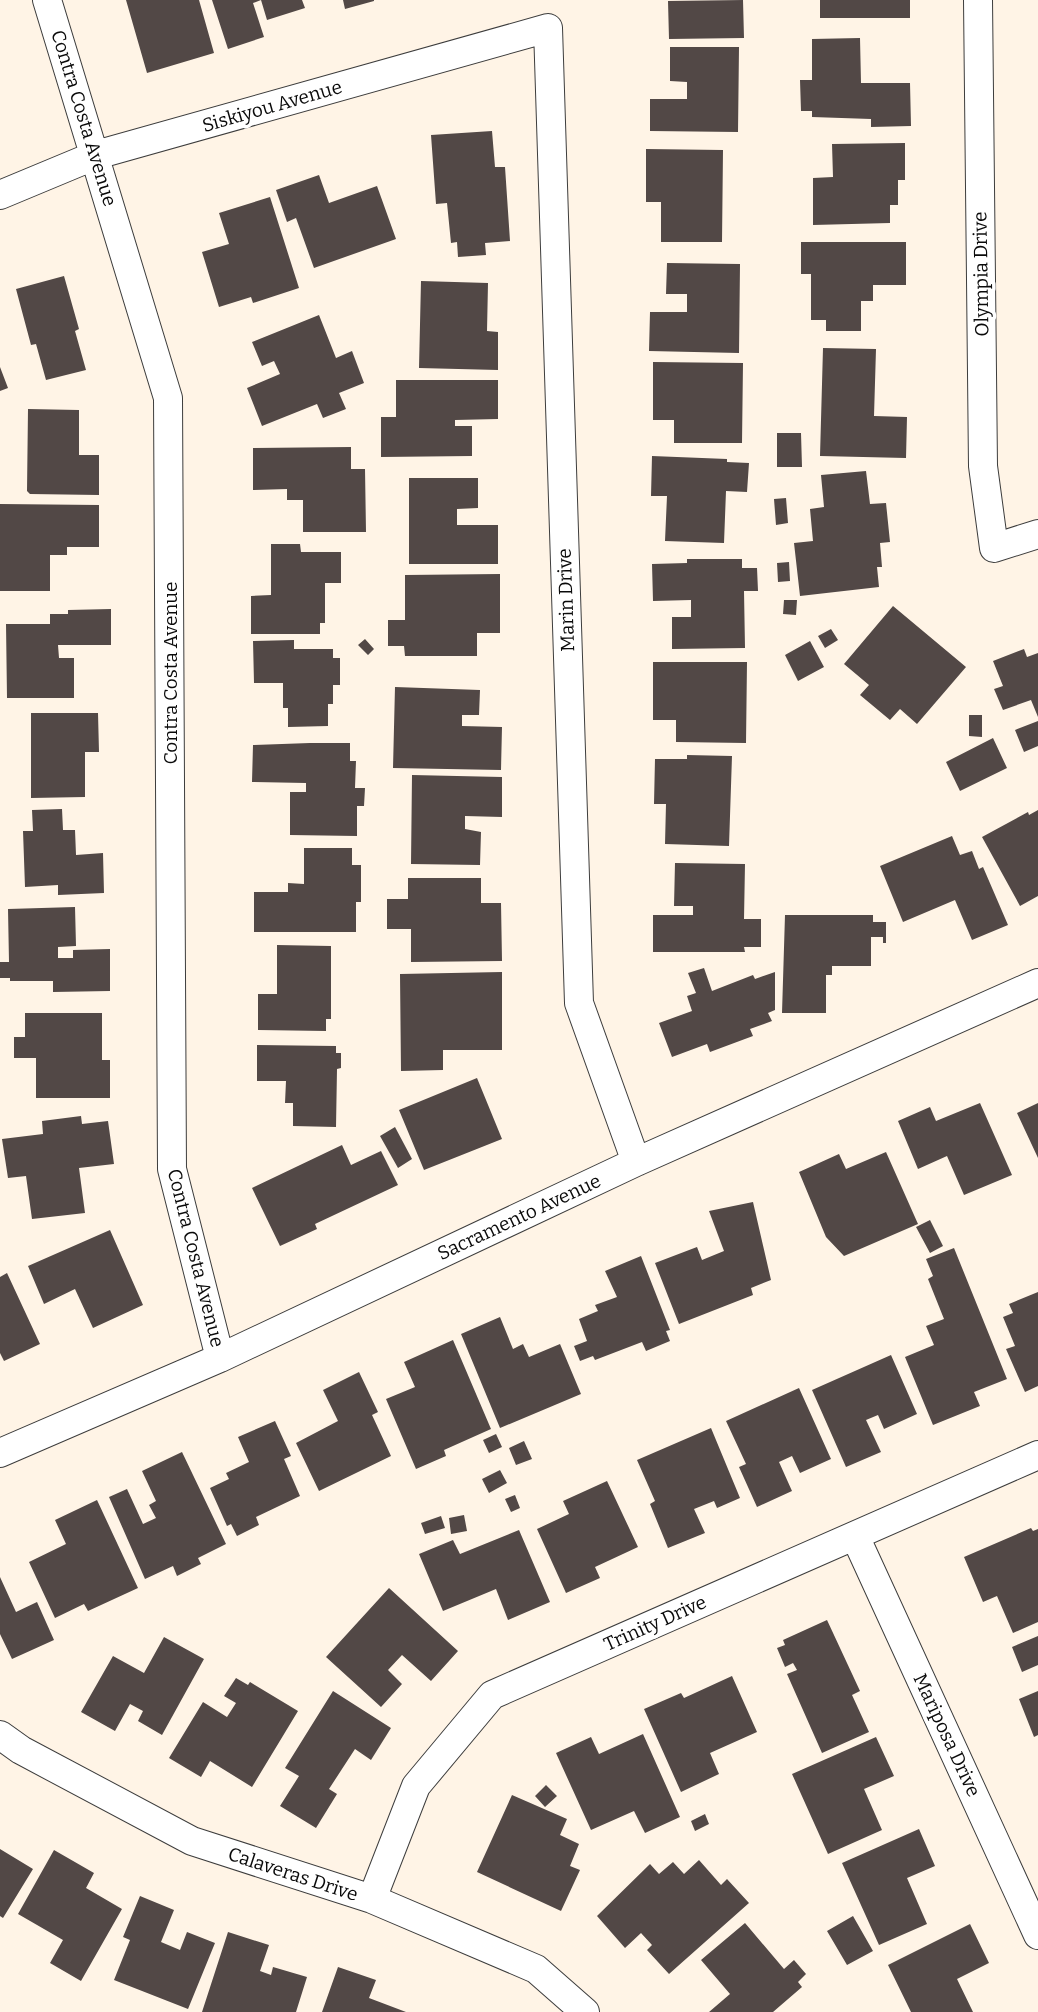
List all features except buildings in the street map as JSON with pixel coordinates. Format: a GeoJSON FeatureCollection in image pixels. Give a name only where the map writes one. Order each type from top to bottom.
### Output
{"type":"FeatureCollection","features":[{"type":"Feature","properties":{"kind":"street","name":"Contra Costa Avenue"},"geometry":{"type":"LineString","coordinates":[[47,0],[168,398],[172,1169],[220,1358]]}},
{"type":"Feature","properties":{"kind":"street","name":"Olympia Drive"},"geometry":{"type":"LineString","coordinates":[[978,0],[983,466],[994,548],[1038,534]]}},
{"type":"Feature","properties":{"kind":"street","name":"Siskiyou Avenue"},"geometry":{"type":"LineString","coordinates":[[0,195],[96,155],[548,28]]}},
{"type":"Feature","properties":{"kind":"street","name":"Marin Drive"},"geometry":{"type":"LineString","coordinates":[[548,28],[579,1003],[636,1162]]}},
{"type":"Feature","properties":{"kind":"street","name":"Sacramento Avenue"},"geometry":{"type":"LineString","coordinates":[[0,1452],[220,1358],[636,1162],[1038,983]]}},
{"type":"Feature","properties":{"kind":"street","name":"Trinity Drive"},"geometry":{"type":"LineString","coordinates":[[372,1899],[416,1786],[492,1695],[1038,1455]]}},
{"type":"Feature","properties":{"kind":"street","name":"Mariposa Drive"},"geometry":{"type":"LineString","coordinates":[[855,1535],[1038,1935]]}},
{"type":"Feature","properties":{"kind":"street","name":"Calaveras Drive"},"geometry":{"type":"LineString","coordinates":[[0,1735],[21,1750],[192,1841],[372,1899],[536,1969],[585,2012]]}}]}
